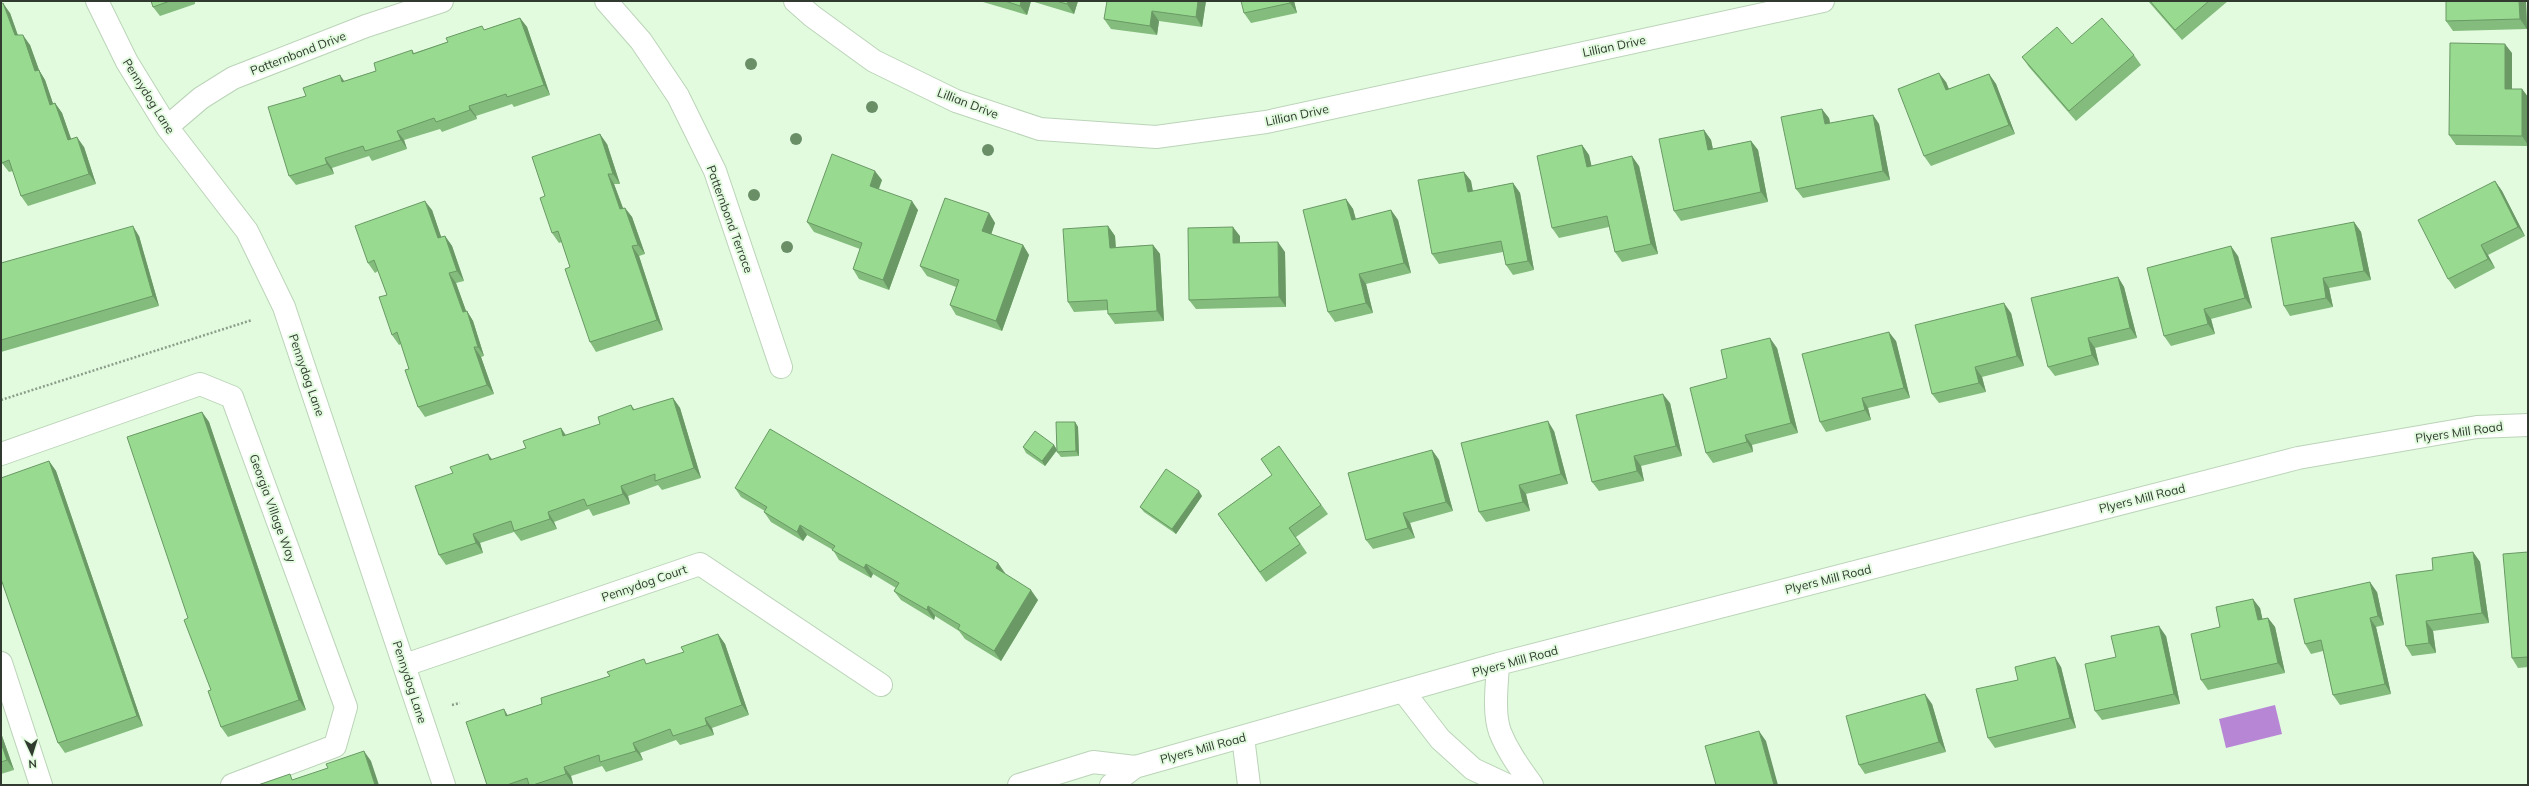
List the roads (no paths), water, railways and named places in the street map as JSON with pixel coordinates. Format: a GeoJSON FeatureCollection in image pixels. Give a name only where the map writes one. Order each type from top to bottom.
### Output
{"type":"FeatureCollection","features":[{"type":"Feature","properties":{"kind":"street","name":"Pennydog Lane"},"geometry":{"type":"LineString","coordinates":[[97,1],[127,62],[167,127],[247,231],[284,307],[444,785]]}},
{"type":"Feature","properties":{"kind":"street","name":"Patternbond Drive"},"geometry":{"type":"LineString","coordinates":[[167,127],[201,98],[233,78],[366,26],[442,1]]}},
{"type":"Feature","properties":{"kind":"street","name":"Patternbond Terrace"},"geometry":{"type":"LineString","coordinates":[[606,1],[640,41],[678,96],[716,171],[782,367]]}},
{"type":"Feature","properties":{"kind":"street","name":"Lillian Drive"},"geometry":{"type":"LineString","coordinates":[[795,1],[812,16],[874,61],[956,100],[1040,129],[1156,137],[1266,122],[1823,1]]}},
{"type":"Feature","properties":{"kind":"street","name":"Georgia Village Way"},"geometry":{"type":"LineString","coordinates":[[1,454],[200,384],[232,398],[346,707],[335,746],[232,785]]}},
{"type":"Feature","properties":{"kind":"street","name":"Plyers Mill Road"},"geometry":{"type":"LineString","coordinates":[[1111,785],[1243,737],[1498,664],[2298,458],[2477,427],[2528,425]]}},
{"type":"Feature","properties":{"kind":"street","name":"Pennydog Court"},"geometry":{"type":"LineString","coordinates":[[405,665],[700,564],[881,686]]}},
{"type":"Feature","properties":{"kind":"street"},"geometry":{"type":"LineString","coordinates":[[1,663],[41,785]]}},
{"type":"Feature","properties":{"kind":"street"},"geometry":{"type":"LineString","coordinates":[[1498,664],[1496,694],[1500,731],[1511,755],[1532,785]]}},
{"type":"Feature","properties":{"kind":"street"},"geometry":{"type":"LineString","coordinates":[[1403,691],[1440,739],[1473,769],[1507,785]]}},
{"type":"Feature","properties":{"kind":"street"},"geometry":{"type":"LineString","coordinates":[[1243,737],[1249,785]]}},
{"type":"Feature","properties":{"kind":"street","name":"Plyers Mill Road"},"geometry":{"type":"LineString","coordinates":[[1019,785],[1093,762],[1135,776]]}}]}
